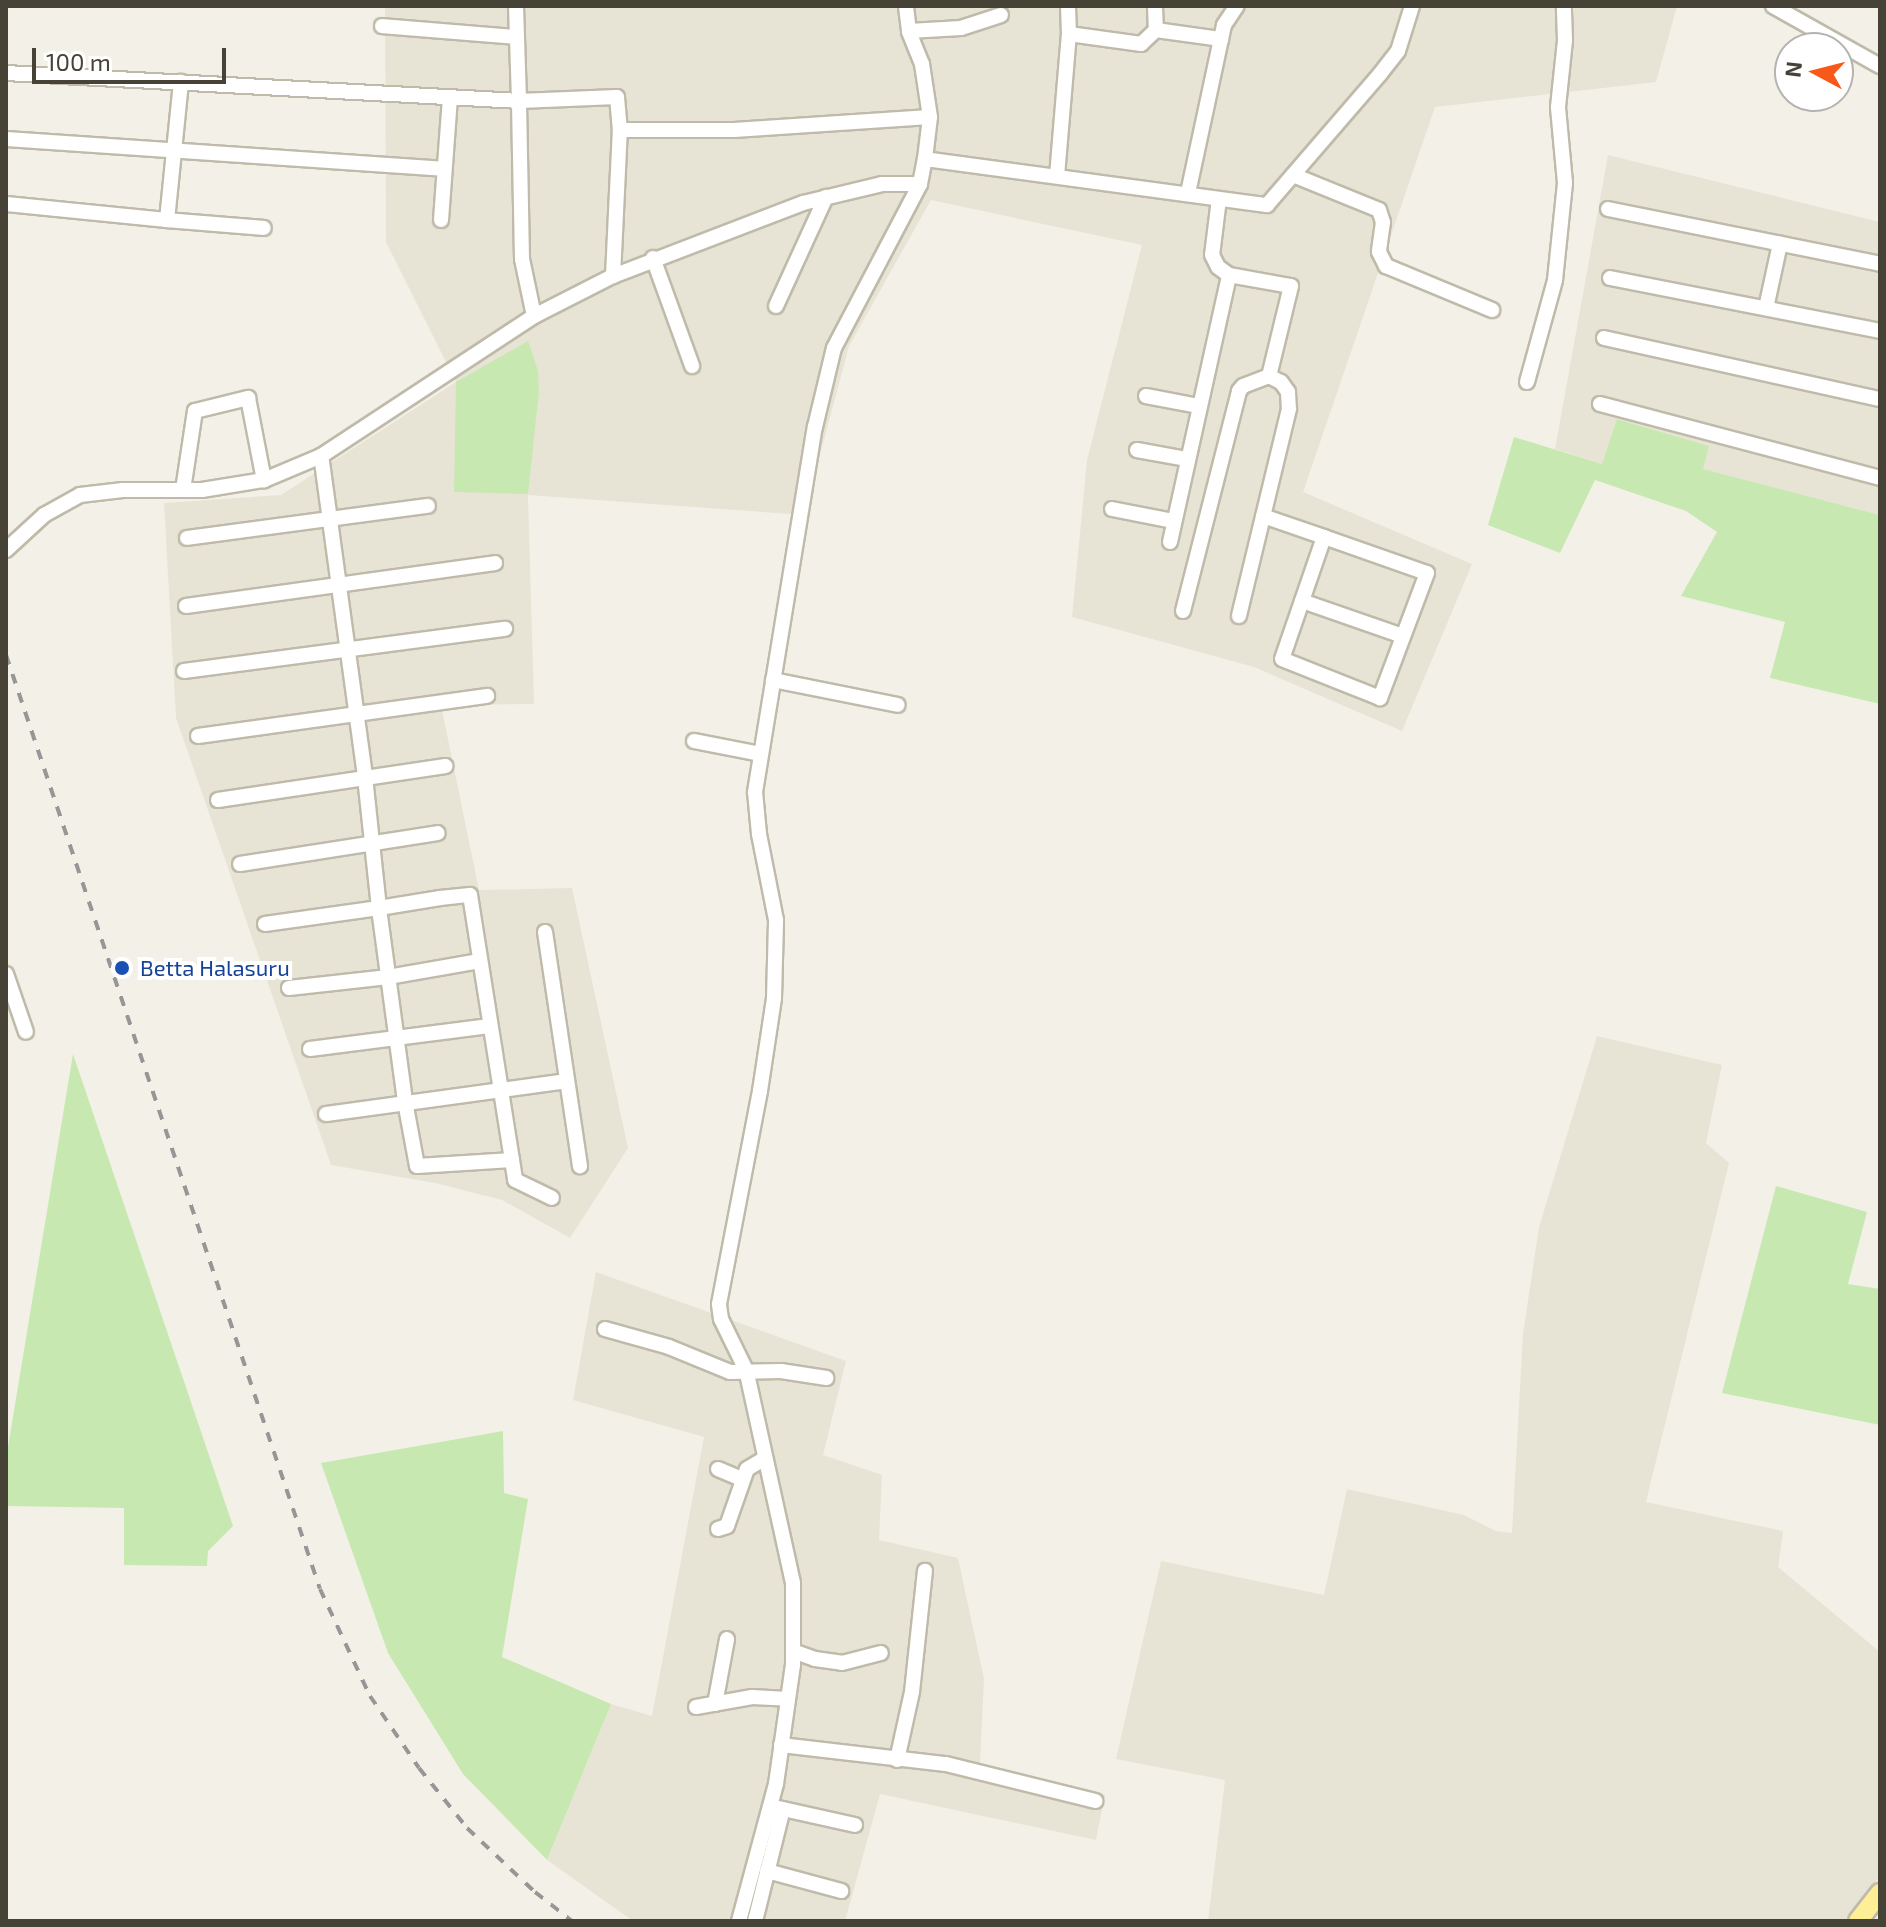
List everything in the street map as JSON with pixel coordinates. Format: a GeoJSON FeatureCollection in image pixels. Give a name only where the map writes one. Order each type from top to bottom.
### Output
{"type":"FeatureCollection","features":[{"type":"Feature","properties":{"kind":"main road"},"geometry":{"type":"LineString","coordinates":[[1858,1921],[1880,1893]]}},
{"type":"Feature","properties":{"kind":"street"},"geometry":{"type":"LineString","coordinates":[[516,6],[522,259],[534,316]]}},
{"type":"Feature","properties":{"kind":"street"},"geometry":{"type":"LineString","coordinates":[[755,1921],[767,1871],[776,1807],[793,1651],[793,1583],[746,1370],[721,1319],[719,1304],[760,1091],[774,998],[776,920],[759,834],[755,792],[815,427],[834,348],[920,184],[925,159],[930,117],[922,64],[909,31],[906,6]]}},
{"type":"Feature","properties":{"kind":"street"},"geometry":{"type":"LineString","coordinates":[[1057,176],[1069,34],[1068,6]]}},
{"type":"Feature","properties":{"kind":"street"},"geometry":{"type":"LineString","coordinates":[[1069,34],[1141,44],[1156,30],[1155,6]]}},
{"type":"Feature","properties":{"kind":"street"},"geometry":{"type":"LineString","coordinates":[[1188,193],[1224,25],[1237,6]]}},
{"type":"Feature","properties":{"kind":"street"},"geometry":{"type":"LineString","coordinates":[[925,159],[1267,205],[1398,51],[1412,6]]}},
{"type":"Feature","properties":{"kind":"street"},"geometry":{"type":"LineString","coordinates":[[1527,382],[1555,280],[1565,183],[1558,107],[1564,6]]}},
{"type":"Feature","properties":{"kind":"street"},"geometry":{"type":"LineString","coordinates":[[1773,6],[1880,66]]}},
{"type":"Feature","properties":{"kind":"street"},"geometry":{"type":"LineString","coordinates":[[909,31],[961,28],[1001,15]]}},
{"type":"Feature","properties":{"kind":"street"},"geometry":{"type":"LineString","coordinates":[[382,26],[517,37]]}},
{"type":"Feature","properties":{"kind":"street"},"geometry":{"type":"LineString","coordinates":[[1156,30],[1221,39]]}},
{"type":"Feature","properties":{"kind":"street"},"geometry":{"type":"LineString","coordinates":[[6,73],[519,101],[617,97],[620,130],[613,276]]}},
{"type":"Feature","properties":{"kind":"street"},"geometry":{"type":"LineString","coordinates":[[167,220],[181,82]]}},
{"type":"Feature","properties":{"kind":"street"},"geometry":{"type":"LineString","coordinates":[[441,220],[450,97]]}},
{"type":"Feature","properties":{"kind":"street"},"geometry":{"type":"LineString","coordinates":[[620,130],[734,130],[930,117]]}},
{"type":"Feature","properties":{"kind":"street"},"geometry":{"type":"LineString","coordinates":[[6,139],[443,169]]}},
{"type":"Feature","properties":{"kind":"street"},"geometry":{"type":"LineString","coordinates":[[1293,175],[1379,210],[1383,222],[1379,252],[1386,266],[1492,310]]}},
{"type":"Feature","properties":{"kind":"street"},"geometry":{"type":"LineString","coordinates":[[6,550],[44,515],[80,495],[123,490],[183,490],[264,480],[321,456],[534,316],[613,276],[653,258],[826,197],[882,184],[920,184]]}},
{"type":"Feature","properties":{"kind":"street"},"geometry":{"type":"LineString","coordinates":[[776,306],[826,197]]}},
{"type":"Feature","properties":{"kind":"street"},"geometry":{"type":"LineString","coordinates":[[1219,199],[1212,255],[1218,267],[1229,275],[1291,286],[1269,376]]}},
{"type":"Feature","properties":{"kind":"street"},"geometry":{"type":"LineString","coordinates":[[6,204],[264,228]]}},
{"type":"Feature","properties":{"kind":"street"},"geometry":{"type":"LineString","coordinates":[[1608,209],[1880,264]]}},
{"type":"Feature","properties":{"kind":"street"},"geometry":{"type":"LineString","coordinates":[[1766,308],[1780,244]]}},
{"type":"Feature","properties":{"kind":"street"},"geometry":{"type":"LineString","coordinates":[[653,258],[692,366]]}},
{"type":"Feature","properties":{"kind":"street"},"geometry":{"type":"LineString","coordinates":[[1170,542],[1229,275]]}},
{"type":"Feature","properties":{"kind":"street"},"geometry":{"type":"LineString","coordinates":[[1610,278],[1880,331]]}},
{"type":"Feature","properties":{"kind":"street"},"geometry":{"type":"LineString","coordinates":[[1604,338],[1880,399]]}},
{"type":"Feature","properties":{"kind":"street"},"geometry":{"type":"LineString","coordinates":[[1183,611],[1239,391],[1243,386],[1269,376],[1281,382],[1288,392],[1289,409],[1239,616]]}},
{"type":"Feature","properties":{"kind":"street"},"geometry":{"type":"LineString","coordinates":[[1146,396],[1199,406]]}},
{"type":"Feature","properties":{"kind":"street"},"geometry":{"type":"LineString","coordinates":[[183,490],[195,411],[248,398],[264,480]]}},
{"type":"Feature","properties":{"kind":"street"},"geometry":{"type":"LineString","coordinates":[[1600,404],[1880,478]]}},
{"type":"Feature","properties":{"kind":"street"},"geometry":{"type":"LineString","coordinates":[[1137,450],[1187,459]]}},
{"type":"Feature","properties":{"kind":"street"},"geometry":{"type":"LineString","coordinates":[[321,456],[365,776],[388,977],[417,1166],[512,1160]]}},
{"type":"Feature","properties":{"kind":"street"},"geometry":{"type":"LineString","coordinates":[[187,538],[428,506]]}},
{"type":"Feature","properties":{"kind":"street"},"geometry":{"type":"LineString","coordinates":[[1112,509],[1174,521]]}},
{"type":"Feature","properties":{"kind":"street"},"geometry":{"type":"LineString","coordinates":[[1263,516],[1324,537],[1427,573],[1380,698],[1282,659],[1324,537]]}},
{"type":"Feature","properties":{"kind":"street"},"geometry":{"type":"LineString","coordinates":[[186,606],[495,563]]}},
{"type":"Feature","properties":{"kind":"street"},"geometry":{"type":"LineString","coordinates":[[1302,601],[1403,636]]}},
{"type":"Feature","properties":{"kind":"street"},"geometry":{"type":"LineString","coordinates":[[184,671],[505,629]]}},
{"type":"Feature","properties":{"kind":"street"},"geometry":{"type":"LineString","coordinates":[[773,680],[898,705]]}},
{"type":"Feature","properties":{"kind":"street"},"geometry":{"type":"LineString","coordinates":[[198,736],[487,696]]}},
{"type":"Feature","properties":{"kind":"street"},"geometry":{"type":"LineString","coordinates":[[694,741],[761,754]]}},
{"type":"Feature","properties":{"kind":"street"},"geometry":{"type":"LineString","coordinates":[[218,800],[445,766]]}},
{"type":"Feature","properties":{"kind":"street"},"geometry":{"type":"LineString","coordinates":[[240,864],[438,833]]}},
{"type":"Feature","properties":{"kind":"street"},"geometry":{"type":"LineString","coordinates":[[265,924],[470,895],[515,1180],[552,1198]]}},
{"type":"Feature","properties":{"kind":"street"},"geometry":{"type":"LineString","coordinates":[[545,932],[580,1166]]}},
{"type":"Feature","properties":{"kind":"street"},"geometry":{"type":"LineString","coordinates":[[289,988],[388,977],[480,961]]}},
{"type":"Feature","properties":{"kind":"street"},"geometry":{"type":"LineString","coordinates":[[6,974],[26,1032]]}},
{"type":"Feature","properties":{"kind":"street"},"geometry":{"type":"LineString","coordinates":[[310,1049],[490,1026]]}},
{"type":"Feature","properties":{"kind":"street"},"geometry":{"type":"LineString","coordinates":[[326,1114],[566,1081]]}},
{"type":"Feature","properties":{"kind":"street"},"geometry":{"type":"LineString","coordinates":[[605,1329],[669,1347],[713,1368],[801,1372],[826,1378]]}},
{"type":"Feature","properties":{"kind":"street"},"geometry":{"type":"LineString","coordinates":[[718,1529],[727,1526],[747,1469],[765,1458]]}},
{"type":"Feature","properties":{"kind":"street"},"geometry":{"type":"LineString","coordinates":[[718,1469],[741,1479]]}},
{"type":"Feature","properties":{"kind":"street"},"geometry":{"type":"LineString","coordinates":[[897,1760],[912,1692],[925,1571]]}},
{"type":"Feature","properties":{"kind":"street"},"geometry":{"type":"LineString","coordinates":[[715,1704],[727,1639]]}},
{"type":"Feature","properties":{"kind":"street"},"geometry":{"type":"LineString","coordinates":[[793,1651],[815,1659],[842,1663],[881,1653]]}},
{"type":"Feature","properties":{"kind":"street"},"geometry":{"type":"LineString","coordinates":[[696,1707],[752,1697],[788,1699]]}},
{"type":"Feature","properties":{"kind":"street"},"geometry":{"type":"LineString","coordinates":[[781,1745],[946,1764],[1095,1801]]}},
{"type":"Feature","properties":{"kind":"street"},"geometry":{"type":"LineString","coordinates":[[776,1807],[855,1825]]}},
{"type":"Feature","properties":{"kind":"street"},"geometry":{"type":"LineString","coordinates":[[739,1921],[776,1807]]}},
{"type":"Feature","properties":{"kind":"street"},"geometry":{"type":"LineString","coordinates":[[767,1871],[841,1891]]}},
{"type":"Feature","properties":{"kind":"shaded area"},"geometry":{"type":"Polygon","coordinates":[[[385,6],[1677,6],[1656,82],[1435,107],[1303,492],[1472,564],[1402,731],[1254,667],[1072,617],[1087,460],[1142,245],[931,200],[849,346],[804,515],[528,495],[534,704],[441,705],[479,890],[572,888],[628,1148],[570,1238],[502,1200],[435,1183],[331,1165],[176,718],[164,503],[281,495],[456,382],[386,242],[385,6]]]}},
{"type":"Feature","properties":{"kind":"shaded area"},"geometry":{"type":"Polygon","coordinates":[[[1608,155],[1880,222],[1880,515],[1702,469],[1708,446],[1618,419],[1602,464],[1555,449],[1608,155]]]}},
{"type":"Feature","properties":{"kind":"shaded area"},"geometry":{"type":"Polygon","coordinates":[[[1597,1036],[1722,1065],[1706,1143],[1729,1163],[1646,1502],[1783,1531],[1778,1567],[1880,1652],[1880,1876],[1844,1921],[1208,1921],[1225,1780],[1116,1759],[1161,1561],[1324,1595],[1347,1489],[1464,1515],[1496,1531],[1512,1533],[1523,1334],[1539,1227],[1597,1036]]]}},
{"type":"Feature","properties":{"kind":"shaded area"},"geometry":{"type":"Polygon","coordinates":[[[596,1272],[846,1361],[823,1455],[882,1475],[879,1540],[958,1558],[984,1679],[980,1763],[1105,1795],[1096,1840],[880,1794],[845,1921],[633,1921],[547,1860],[611,1704],[652,1716],[704,1437],[573,1400],[596,1272]]]}},
{"type":"Feature","properties":{"kind":"green space"},"geometry":{"type":"Polygon","coordinates":[[[528,341],[538,371],[539,391],[528,494],[454,492],[456,382],[528,341]]]}},
{"type":"Feature","properties":{"kind":"green space"},"geometry":{"type":"Polygon","coordinates":[[[1617,419],[1709,446],[1703,469],[1880,515],[1880,704],[1770,678],[1785,622],[1681,596],[1717,532],[1686,511],[1595,480],[1560,553],[1488,525],[1514,437],[1602,464],[1617,419]]]}},
{"type":"Feature","properties":{"kind":"green space"},"geometry":{"type":"Polygon","coordinates":[[[73,1054],[233,1526],[208,1551],[207,1566],[124,1565],[124,1508],[6,1506],[6,1459],[73,1054]]]}},
{"type":"Feature","properties":{"kind":"green space"},"geometry":{"type":"Polygon","coordinates":[[[1776,1186],[1867,1212],[1848,1284],[1880,1289],[1880,1425],[1722,1393],[1776,1186]]]}},
{"type":"Feature","properties":{"kind":"green space"},"geometry":{"type":"Polygon","coordinates":[[[503,1431],[504,1493],[528,1499],[502,1657],[611,1704],[547,1860],[463,1774],[388,1653],[321,1463],[503,1431]]]}},
{"type":"Feature","properties":{"kind":"railway"},"geometry":{"type":"LineString","coordinates":[[6,655],[320,1589],[370,1696],[419,1768],[467,1828],[535,1892],[572,1921]]}},
{"type":"Feature","properties":{"kind":"place","name":"Betta Halasuru"},"geometry":{"type":"Point","coordinates":[122,968]}}]}
